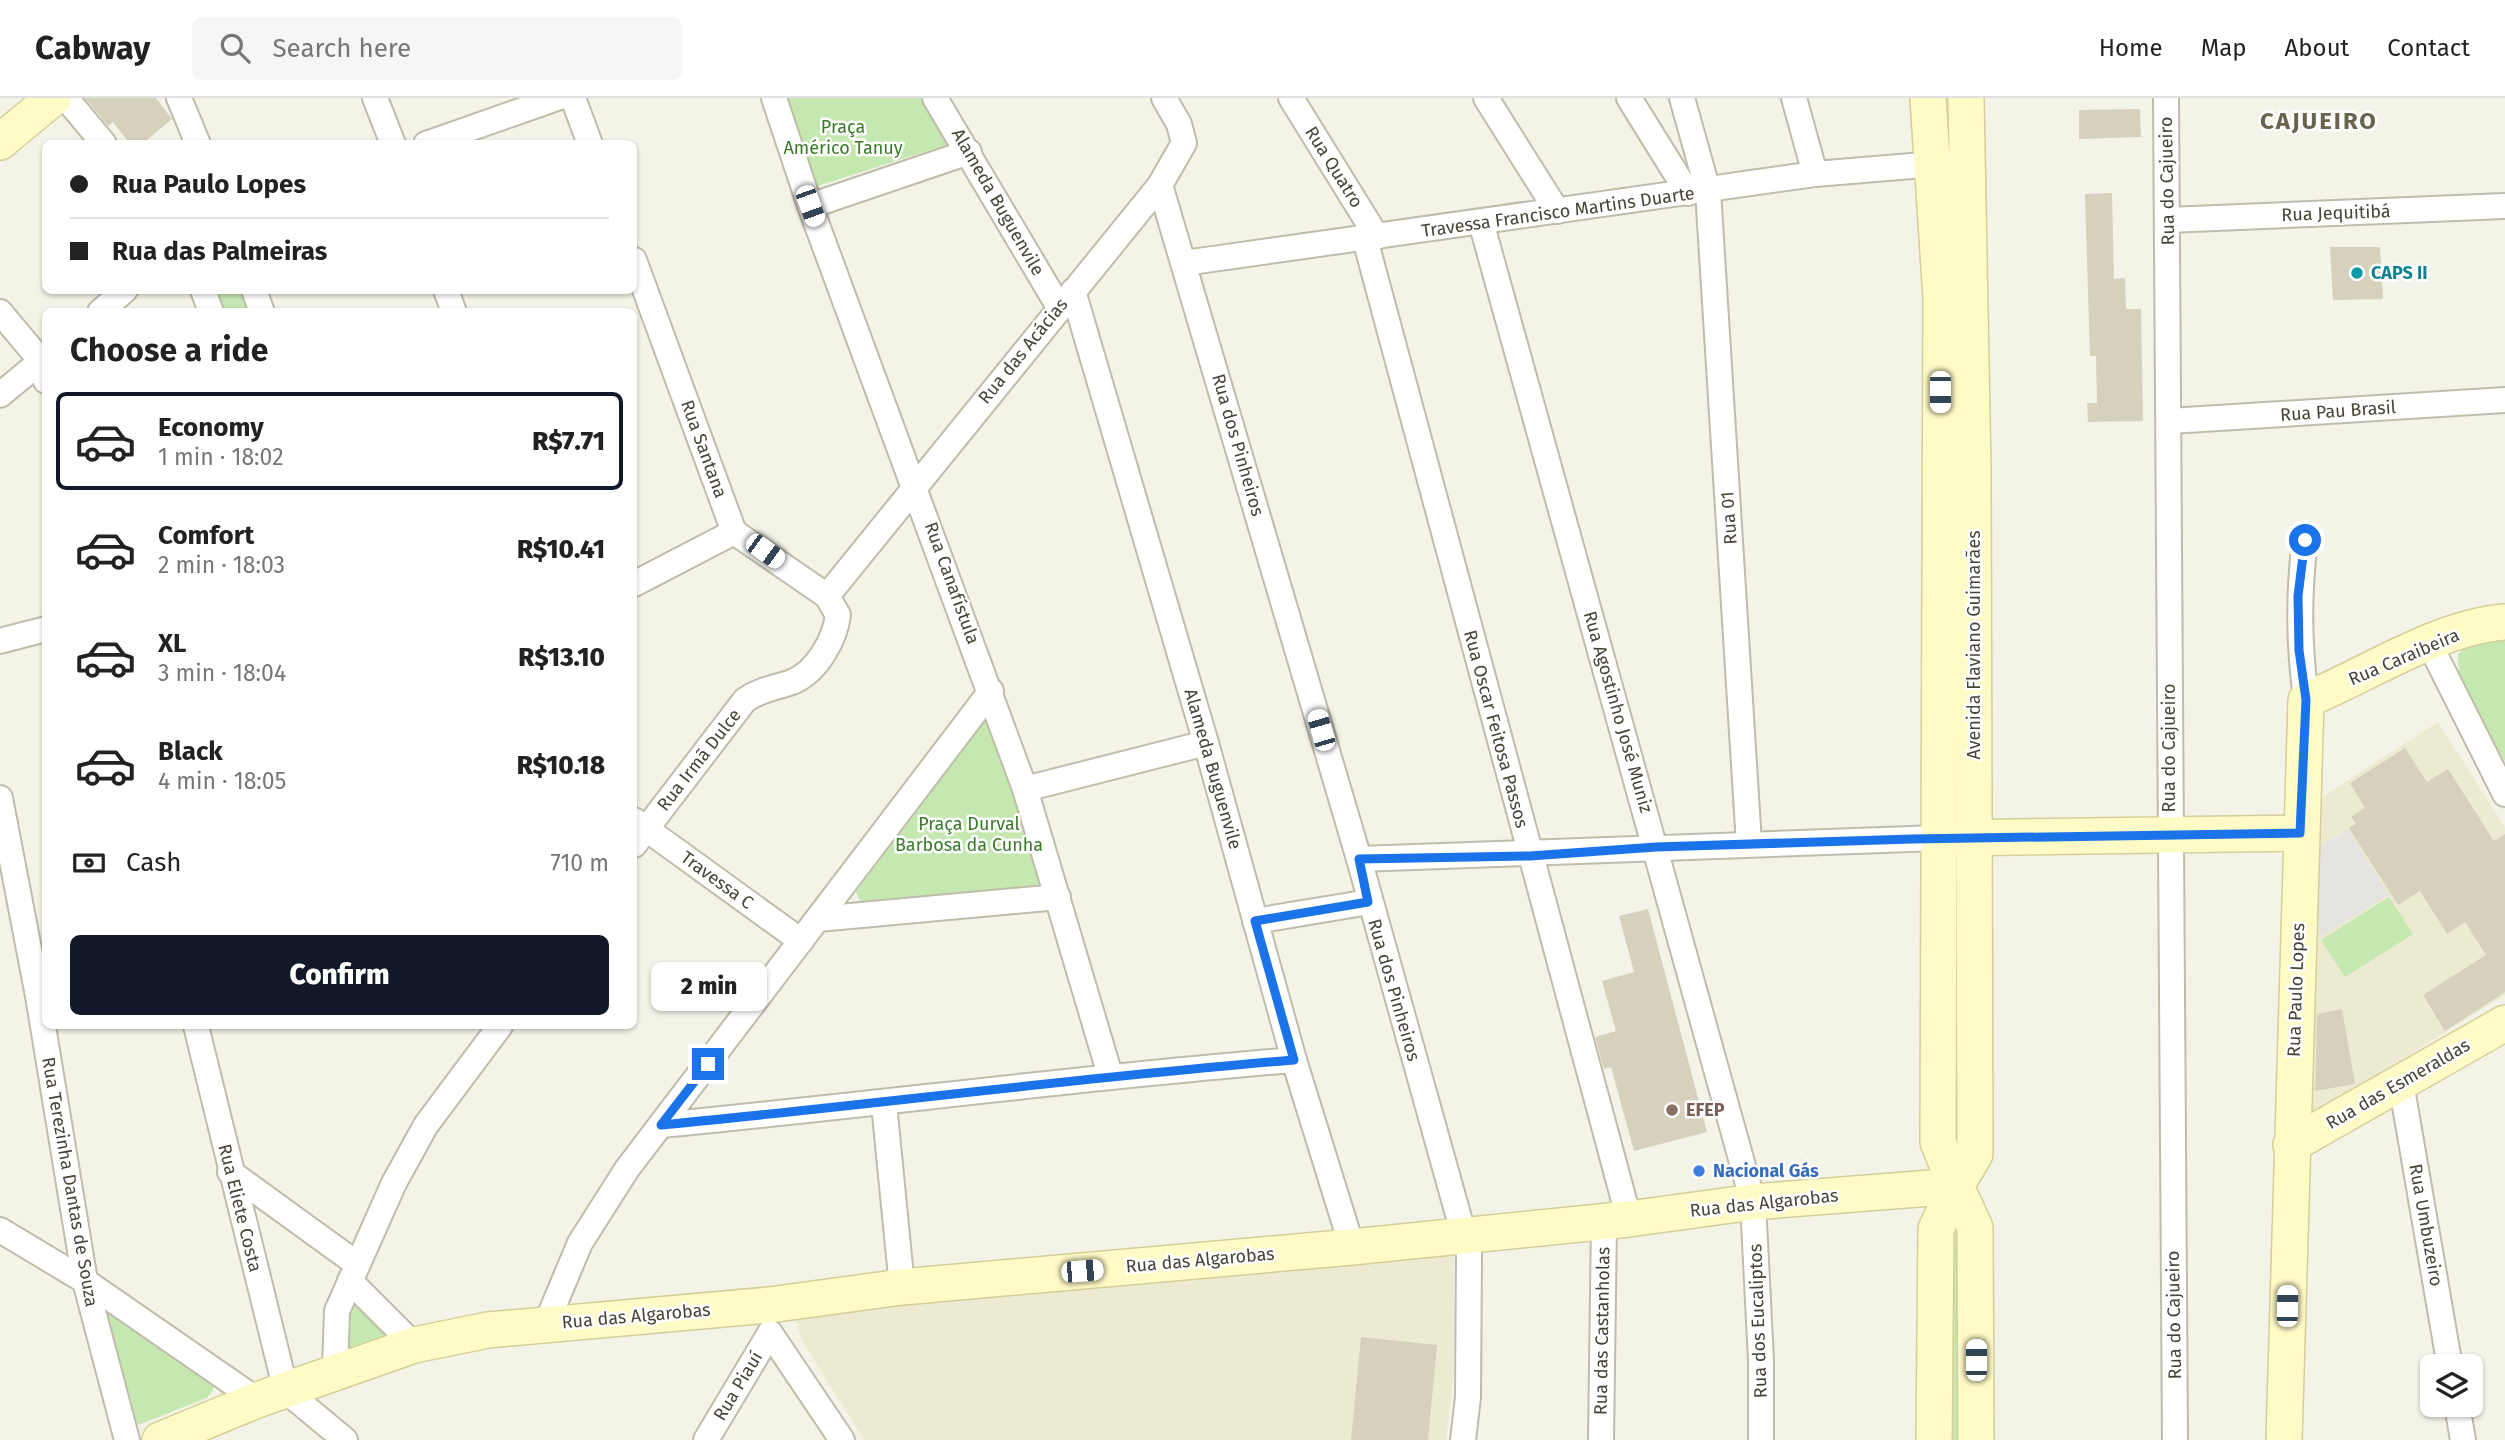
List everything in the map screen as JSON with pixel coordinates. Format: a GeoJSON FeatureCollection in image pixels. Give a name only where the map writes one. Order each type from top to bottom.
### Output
{"type":"FeatureCollection","features":[{"type":"Feature","properties":{"kind":"street"},"geometry":{"type":"LineString","coordinates":[[0,142],[53,98]]}},
{"type":"Feature","properties":{"kind":"street"},"geometry":{"type":"LineString","coordinates":[[66,98],[101,140]]}},
{"type":"Feature","properties":{"kind":"street"},"geometry":{"type":"LineString","coordinates":[[179,98],[196,140]]}},
{"type":"Feature","properties":{"kind":"street"},"geometry":{"type":"LineString","coordinates":[[375,98],[391,140]]}},
{"type":"Feature","properties":{"kind":"street"},"geometry":{"type":"LineString","coordinates":[[437,140],[557,98]]}},
{"type":"Feature","properties":{"kind":"street"},"geometry":{"type":"LineString","coordinates":[[573,98],[589,140]]}},
{"type":"Feature","properties":{"kind":"street","name":"Rua Canafístula"},"geometry":{"type":"LineString","coordinates":[[774,98],[810,206],[1026,789],[1110,1075]]}},
{"type":"Feature","properties":{"kind":"street","name":"Alameda Buguenvile"},"geometry":{"type":"LineString","coordinates":[[935,98],[1066,299],[1206,743],[1294,1060],[1352,1247]]}},
{"type":"Feature","properties":{"kind":"street","name":"Rua das Acácias"},"geometry":{"type":"LineString","coordinates":[[827,596],[915,484],[1160,185],[1184,144],[1179,124],[1164,98]]}},
{"type":"Feature","properties":{"kind":"street","name":"Rua Quatro"},"geometry":{"type":"LineString","coordinates":[[1291,98],[1371,238]]}},
{"type":"Feature","properties":{"kind":"street"},"geometry":{"type":"LineString","coordinates":[[1486,98],[1557,211]]}},
{"type":"Feature","properties":{"kind":"street"},"geometry":{"type":"LineString","coordinates":[[1629,98],[1698,192]]}},
{"type":"Feature","properties":{"kind":"street","name":"Rua 01"},"geometry":{"type":"LineString","coordinates":[[1682,98],[1698,192],[1749,844]]}},
{"type":"Feature","properties":{"kind":"street"},"geometry":{"type":"LineString","coordinates":[[1794,98],[1815,174]]}},
{"type":"Feature","properties":{"kind":"street","name":"Avenida Flaviano Guimarães"},"geometry":{"type":"LineString","coordinates":[[1928,98],[1941,299],[1938,1142],[1975,1228],[1976,1440]]}},
{"type":"Feature","properties":{"kind":"street","name":"Avenida Flaviano Guimarães"},"geometry":{"type":"LineString","coordinates":[[1934,1440],[1936,1229],[1975,1154],[1973,469],[1966,98]]}},
{"type":"Feature","properties":{"kind":"street","name":"Rua do Cajueiro"},"geometry":{"type":"LineString","coordinates":[[2166,98],[2175,1440]]}},
{"type":"Feature","properties":{"kind":"street"},"geometry":{"type":"LineString","coordinates":[[810,206],[969,152]]}},
{"type":"Feature","properties":{"kind":"street","name":"Travessa Francisco Martins Duarte"},"geometry":{"type":"LineString","coordinates":[[1184,263],[1815,174],[1933,163],[1967,163]]}},
{"type":"Feature","properties":{"kind":"street","name":"Rua dos Pinheiros"},"geometry":{"type":"LineString","coordinates":[[1160,185],[1359,859],[1368,902],[1469,1254],[1468,1397],[1463,1440]]}},
{"type":"Feature","properties":{"kind":"street","name":"Rua Jequitibá"},"geometry":{"type":"LineString","coordinates":[[2168,220],[2505,206]]}},
{"type":"Feature","properties":{"kind":"street","name":"Rua Agostinho José Muniz"},"geometry":{"type":"LineString","coordinates":[[1481,222],[1753,1202]]}},
{"type":"Feature","properties":{"kind":"street","name":"Rua Oscar Feitosa Passos"},"geometry":{"type":"LineString","coordinates":[[1371,238],[1530,856],[1616,1220]]}},
{"type":"Feature","properties":{"kind":"street","name":"Rua Santana"},"geometry":{"type":"LineString","coordinates":[[637,268],[734,532]]}},
{"type":"Feature","properties":{"kind":"street"},"geometry":{"type":"LineString","coordinates":[[105,308],[120,294]]}},
{"type":"Feature","properties":{"kind":"street"},"geometry":{"type":"LineString","coordinates":[[0,313],[42,365]]}},
{"type":"Feature","properties":{"kind":"street"},"geometry":{"type":"LineString","coordinates":[[0,395],[42,368]]}},
{"type":"Feature","properties":{"kind":"street","name":"Rua Pau Brasil"},"geometry":{"type":"LineString","coordinates":[[2170,421],[2505,400]]}},
{"type":"Feature","properties":{"kind":"street"},"geometry":{"type":"LineString","coordinates":[[637,582],[734,532],[827,596]]}},
{"type":"Feature","properties":{"kind":"street","name":"Rua Paulo Lopes"},"geometry":{"type":"LineString","coordinates":[[2284,1440],[2306,700],[2299,650],[2298,596],[2305,540]]}},
{"type":"Feature","properties":{"kind":"street","name":"Rua Irmã Dulce"},"geometry":{"type":"LineString","coordinates":[[638,831],[745,700],[760,690],[793,681],[826,650],[836,630],[838,615],[827,596]]}},
{"type":"Feature","properties":{"kind":"street","name":"Rua Caraibeira"},"geometry":{"type":"LineString","coordinates":[[2306,700],[2430,643],[2490,623],[2505,622]]}},
{"type":"Feature","properties":{"kind":"street"},"geometry":{"type":"LineString","coordinates":[[0,641],[42,630]]}},
{"type":"Feature","properties":{"kind":"street"},"geometry":{"type":"LineString","coordinates":[[2430,643],[2505,794]]}},
{"type":"Feature","properties":{"kind":"street"},"geometry":{"type":"LineString","coordinates":[[546,1324],[580,1243],[627,1169],[991,691]]}},
{"type":"Feature","properties":{"kind":"street"},"geometry":{"type":"LineString","coordinates":[[1026,789],[1206,743]]}},
{"type":"Feature","properties":{"kind":"street","name":"Rua Terezinha Dantas de Souza"},"geometry":{"type":"LineString","coordinates":[[0,798],[42,1020]]}},
{"type":"Feature","properties":{"kind":"street","name":"Travessa C"},"geometry":{"type":"LineString","coordinates":[[638,831],[801,941]]}},
{"type":"Feature","properties":{"kind":"street"},"geometry":{"type":"LineString","coordinates":[[1359,859],[1530,856],[1656,847],[1939,838],[2300,833]]}},
{"type":"Feature","properties":{"kind":"street"},"geometry":{"type":"LineString","coordinates":[[818,919],[1058,898]]}},
{"type":"Feature","properties":{"kind":"street"},"geometry":{"type":"LineString","coordinates":[[1255,921],[1368,902]]}},
{"type":"Feature","properties":{"kind":"street","name":"Rua das Esmeraldas"},"geometry":{"type":"LineString","coordinates":[[2291,1145],[2505,1023]]}},
{"type":"Feature","properties":{"kind":"street","name":"Rua Terezinha Dantas de Souza"},"geometry":{"type":"LineString","coordinates":[[43,1029],[85,1281],[127,1440]]}},
{"type":"Feature","properties":{"kind":"street","name":"Rua Eliete Costa"},"geometry":{"type":"LineString","coordinates":[[196,1029],[230,1172],[272,1395]]}},
{"type":"Feature","properties":{"kind":"street"},"geometry":{"type":"LineString","coordinates":[[335,1371],[337,1311],[407,1156],[498,1029]]}},
{"type":"Feature","properties":{"kind":"street"},"geometry":{"type":"LineString","coordinates":[[661,1125],[884,1104],[1110,1075],[1294,1060]]}},
{"type":"Feature","properties":{"kind":"street","name":"Rua Umbuzeiro"},"geometry":{"type":"LineString","coordinates":[[2401,1083],[2448,1354]]}},
{"type":"Feature","properties":{"kind":"street"},"geometry":{"type":"LineString","coordinates":[[884,1104],[902,1287]]}},
{"type":"Feature","properties":{"kind":"street"},"geometry":{"type":"LineString","coordinates":[[230,1172],[354,1272],[414,1345]]}},
{"type":"Feature","properties":{"kind":"street","name":"Rua das Algarobas"},"geometry":{"type":"LineString","coordinates":[[160,1440],[335,1371],[414,1345],[488,1330],[546,1324],[770,1319],[902,1287],[1352,1247],[1616,1220],[1753,1202],[1956,1186]]}},
{"type":"Feature","properties":{"kind":"street","name":"Rua dos Eucaliptos"},"geometry":{"type":"LineString","coordinates":[[1753,1202],[1761,1361],[1761,1440]]}},
{"type":"Feature","properties":{"kind":"street","name":"Rua das Castanholas"},"geometry":{"type":"LineString","coordinates":[[1601,1440],[1616,1220]]}},
{"type":"Feature","properties":{"kind":"street"},"geometry":{"type":"LineString","coordinates":[[0,1230],[345,1440]]}},
{"type":"Feature","properties":{"kind":"street"},"geometry":{"type":"LineString","coordinates":[[770,1319],[842,1440]]}},
{"type":"Feature","properties":{"kind":"street","name":"Rua Piauí"},"geometry":{"type":"LineString","coordinates":[[706,1440],[770,1319]]}},
{"type":"Feature","properties":{"kind":"street"},"geometry":{"type":"LineString","coordinates":[[2459,1417],[2463,1440]]}},
{"type":"Feature","properties":{"kind":"shaded area"},"geometry":{"type":"Polygon","coordinates":[[[2438,722],[2505,827],[2505,995],[2299,1123],[2310,805],[2438,722]]]}},
{"type":"Feature","properties":{"kind":"shaded area"},"geometry":{"type":"Polygon","coordinates":[[[2348,829],[2389,895],[2308,944],[2311,853],[2348,829]]]}},
{"type":"Feature","properties":{"kind":"shaded area"},"geometry":{"type":"Polygon","coordinates":[[[1454,1251],[1454,1373],[1446,1440],[864,1440],[802,1341],[795,1315],[1454,1251]]]}},
{"type":"Feature","properties":{"kind":"green space","name":"Praça Américo Tanuy"},"geometry":{"type":"Polygon","coordinates":[[[786,98],[924,98],[952,143],[818,186],[786,98]]]}},
{"type":"Feature","properties":{"kind":"green space"},"geometry":{"type":"Polygon","coordinates":[[[212,294],[243,294],[249,308],[218,308],[212,294]]]}},
{"type":"Feature","properties":{"kind":"green space"},"geometry":{"type":"Polygon","coordinates":[[[2505,637],[2505,761],[2467,696],[2458,654],[2469,644],[2505,637]]]}},
{"type":"Feature","properties":{"kind":"green space","name":"Praça Durval Barbosa da Cunha"},"geometry":{"type":"Polygon","coordinates":[[[983,720],[992,722],[1043,884],[862,905],[856,892],[983,720]]]}},
{"type":"Feature","properties":{"kind":"green space"},"geometry":{"type":"Polygon","coordinates":[[[2389,897],[2413,934],[2345,977],[2321,940],[2389,897]]]}},
{"type":"Feature","properties":{"kind":"green space"},"geometry":{"type":"Polygon","coordinates":[[[1969,1222],[1969,1440],[1942,1440],[1944,1223],[1969,1222]]]}},
{"type":"Feature","properties":{"kind":"green space"},"geometry":{"type":"Polygon","coordinates":[[[353,1294],[400,1337],[347,1356],[353,1294]]]}},
{"type":"Feature","properties":{"kind":"green space"},"geometry":{"type":"Polygon","coordinates":[[[101,1304],[213,1379],[213,1390],[207,1398],[138,1425],[128,1416],[101,1304]]]}},
{"type":"Feature","properties":{"kind":"building"},"geometry":{"type":"Polygon","coordinates":[[[85,98],[156,98],[172,119],[147,140],[127,140],[113,122],[108,126],[85,98]]]}},
{"type":"Feature","properties":{"kind":"building"},"geometry":{"type":"Polygon","coordinates":[[[2140,109],[2141,137],[2079,139],[2079,110],[2140,109]]]}},
{"type":"Feature","properties":{"kind":"building"},"geometry":{"type":"Polygon","coordinates":[[[2112,193],[2114,279],[2125,278],[2126,309],[2141,309],[2143,421],[2088,422],[2087,403],[2097,403],[2096,356],[2090,356],[2085,194],[2112,193]]]}},
{"type":"Feature","properties":{"kind":"building","name":"CAPS II"},"geometry":{"type":"Polygon","coordinates":[[[2330,247],[2380,247],[2383,299],[2333,300],[2330,247]]]}},
{"type":"Feature","properties":{"kind":"building"},"geometry":{"type":"Polygon","coordinates":[[[2405,748],[2427,782],[2448,769],[2494,841],[2505,834],[2505,992],[2445,1031],[2423,995],[2486,955],[2465,922],[2447,934],[2420,891],[2398,905],[2349,828],[2356,824],[2351,817],[2365,808],[2350,783],[2405,748]]]}},
{"type":"Feature","properties":{"kind":"building"},"geometry":{"type":"Polygon","coordinates":[[[1648,909],[1707,1132],[1634,1151],[1611,1067],[1604,1069],[1595,1037],[1616,1031],[1602,981],[1634,972],[1619,916],[1648,909]]]}},
{"type":"Feature","properties":{"kind":"building"},"geometry":{"type":"Polygon","coordinates":[[[2342,1009],[2355,1084],[2315,1091],[2317,1014],[2342,1009]]]}},
{"type":"Feature","properties":{"kind":"building"},"geometry":{"type":"Polygon","coordinates":[[[1361,1337],[1437,1345],[1428,1440],[1351,1440],[1361,1337]]]}},
{"type":"Feature","properties":{"kind":"place","name":"CAPS II"},"geometry":{"type":"Point","coordinates":[2357,273]}},
{"type":"Feature","properties":{"kind":"place","name":"EFEP"},"geometry":{"type":"Point","coordinates":[1672,1110]}},
{"type":"Feature","properties":{"kind":"place","name":"Nacional Gás"},"geometry":{"type":"Point","coordinates":[1699,1171]}},
{"type":"Feature","properties":{"kind":"district","name":"CAJUEIRO"},"geometry":{"type":"Point","coordinates":[2319,121]}},
{"type":"Feature","properties":{"kind":"route"},"geometry":{"type":"LineString","coordinates":[[708,1064],[661,1125],[884,1104],[1110,1075],[1294,1060],[1255,921],[1368,902],[1359,859],[1530,856],[1656,847],[1912,839],[2300,833],[2306,700],[2299,650],[2298,596],[2305,540]]}}]}
